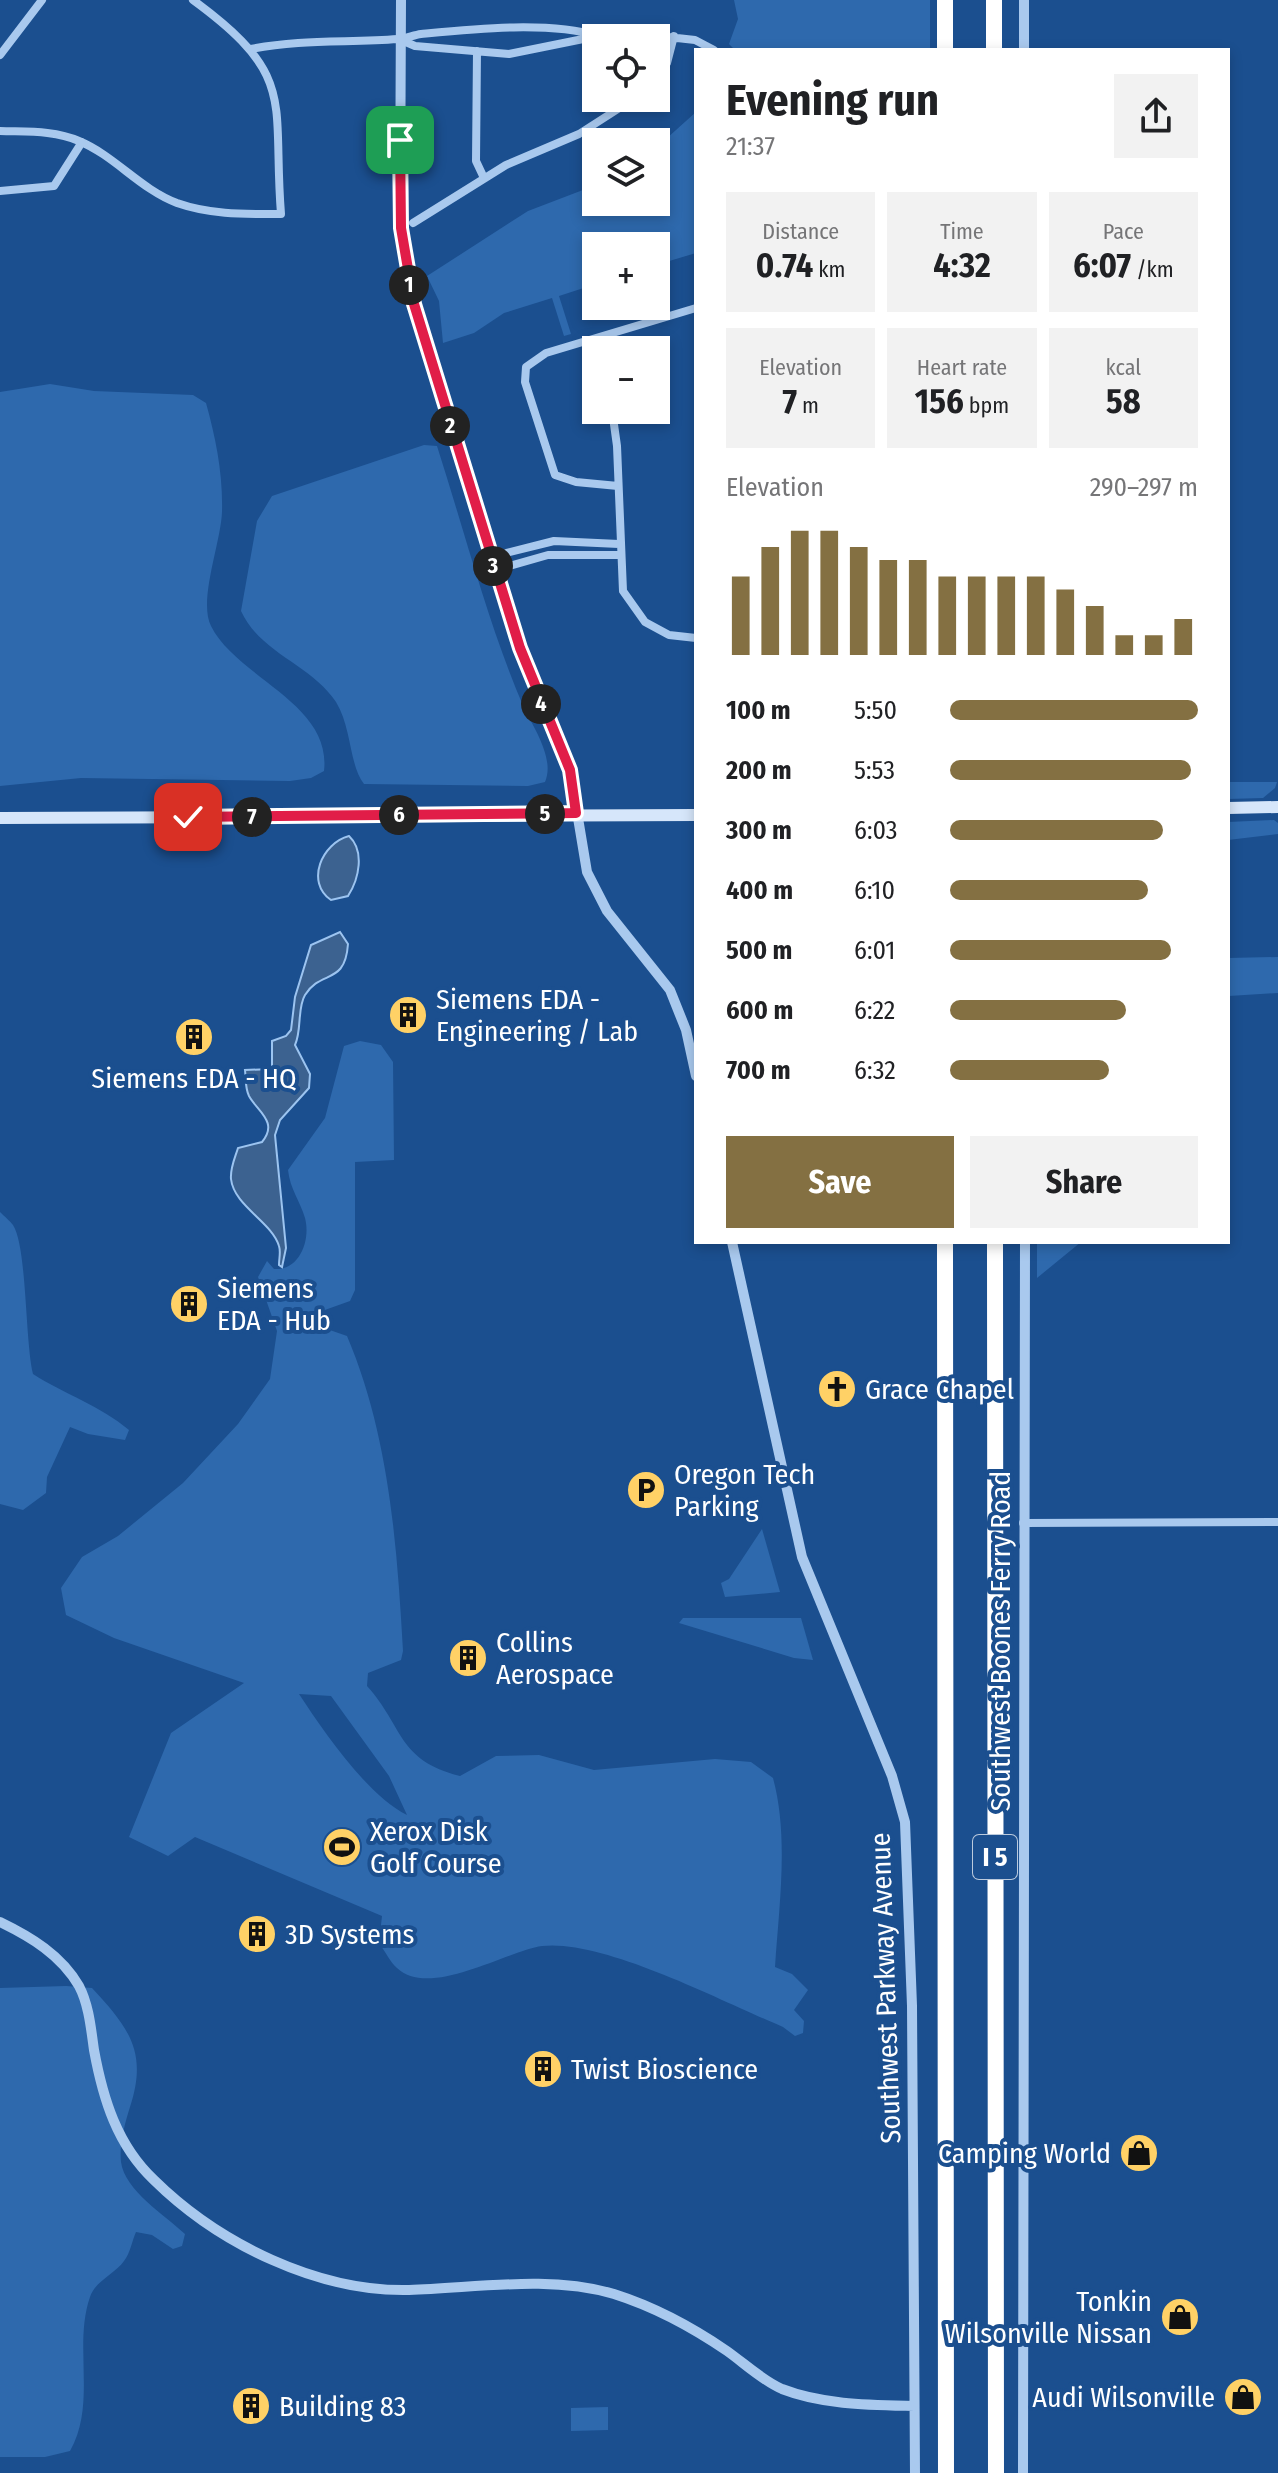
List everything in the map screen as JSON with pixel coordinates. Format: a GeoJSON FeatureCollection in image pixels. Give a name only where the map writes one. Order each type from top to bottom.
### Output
{"type":"FeatureCollection","features":[{"type":"Feature","properties":{"kind":"highway"},"geometry":{"type":"LineString","coordinates":[[945,0],[945,48]]}},
{"type":"Feature","properties":{"kind":"highway"},"geometry":{"type":"LineString","coordinates":[[994,0],[994,48]]}},
{"type":"Feature","properties":{"kind":"highway","name":"I 5"},"geometry":{"type":"LineString","coordinates":[[945,1244],[946,2473]]}},
{"type":"Feature","properties":{"kind":"highway","name":"I 5"},"geometry":{"type":"LineString","coordinates":[[995,1244],[996,2473]]}},
{"type":"Feature","properties":{"kind":"main road"},"geometry":{"type":"LineString","coordinates":[[1230,808],[1278,807]]}},
{"type":"Feature","properties":{"kind":"main road"},"geometry":{"type":"LineString","coordinates":[[0,818],[576,813],[694,815]]}},
{"type":"Feature","properties":{"kind":"street"},"geometry":{"type":"LineString","coordinates":[[0,55],[42,0]]}},
{"type":"Feature","properties":{"kind":"street"},"geometry":{"type":"LineString","coordinates":[[0,131],[49,133],[82,142],[144,186],[175,202],[223,213],[281,214],[278,114],[266,73],[251,49],[193,0]]}},
{"type":"Feature","properties":{"kind":"street"},"geometry":{"type":"LineString","coordinates":[[401,0],[400,217],[406,269],[490,557],[533,686],[568,764],[579,845],[591,881],[607,911],[670,990],[686,1030],[694,1067]]}},
{"type":"Feature","properties":{"kind":"street"},"geometry":{"type":"LineString","coordinates":[[1024,0],[1024,48]]}},
{"type":"Feature","properties":{"kind":"street"},"geometry":{"type":"LineString","coordinates":[[251,49],[297,41],[400,40],[419,35],[491,30],[582,31]]}},
{"type":"Feature","properties":{"kind":"street"},"geometry":{"type":"LineString","coordinates":[[670,36],[695,40],[710,48]]}},
{"type":"Feature","properties":{"kind":"street"},"geometry":{"type":"LineString","coordinates":[[670,51],[674,36]]}},
{"type":"Feature","properties":{"kind":"street"},"geometry":{"type":"LineString","coordinates":[[400,40],[415,46],[524,53],[582,40]]}},
{"type":"Feature","properties":{"kind":"street"},"geometry":{"type":"LineString","coordinates":[[477,51],[476,161],[484,178]]}},
{"type":"Feature","properties":{"kind":"street"},"geometry":{"type":"LineString","coordinates":[[413,223],[534,150],[579,134],[613,112]]}},
{"type":"Feature","properties":{"kind":"street"},"geometry":{"type":"LineString","coordinates":[[0,191],[54,186],[82,142]]}},
{"type":"Feature","properties":{"kind":"street"},"geometry":{"type":"LineString","coordinates":[[603,336],[694,309]]}},
{"type":"Feature","properties":{"kind":"street"},"geometry":{"type":"LineString","coordinates":[[582,342],[537,356],[526,367],[525,382],[555,475],[568,481],[618,486]]}},
{"type":"Feature","properties":{"kind":"street"},"geometry":{"type":"LineString","coordinates":[[613,424],[623,591],[645,622],[669,635],[694,638]]}},
{"type":"Feature","properties":{"kind":"street"},"geometry":{"type":"LineString","coordinates":[[490,557],[554,541],[619,544]]}},
{"type":"Feature","properties":{"kind":"street"},"geometry":{"type":"LineString","coordinates":[[495,570],[548,555],[620,555]]}},
{"type":"Feature","properties":{"kind":"street","name":"Southwest Parkway Avenue"},"geometry":{"type":"LineString","coordinates":[[732,1244],[802,1557],[892,1776],[905,1822],[912,2006],[915,2473]]}},
{"type":"Feature","properties":{"kind":"street","name":"Southwest Boones Ferry Road"},"geometry":{"type":"LineString","coordinates":[[1023,2473],[1025,1244]]}},
{"type":"Feature","properties":{"kind":"street"},"geometry":{"type":"LineString","coordinates":[[1023,1523],[1278,1522]]}},
{"type":"Feature","properties":{"kind":"street"},"geometry":{"type":"LineString","coordinates":[[0,1922],[54,1956],[80,1988],[105,2101],[118,2132],[141,2166],[194,2214],[240,2241],[311,2275],[361,2288],[554,2285],[604,2292],[651,2307],[678,2321],[780,2388],[821,2399],[914,2406]]}},
{"type":"Feature","properties":{"kind":"shaded area"},"geometry":{"type":"Polygon","coordinates":[[[734,0],[930,0],[930,48],[733,48],[729,44],[738,19],[734,0]]]}},
{"type":"Feature","properties":{"kind":"shaded area"},"geometry":{"type":"Polygon","coordinates":[[[694,114],[694,254],[670,261],[670,232],[582,232],[582,289],[559,296],[571,334],[564,336],[552,298],[504,313],[474,333],[443,343],[439,301],[427,276],[528,211],[582,190],[582,216],[670,216],[670,135],[694,114]]]}},
{"type":"Feature","properties":{"kind":"shaded area"},"geometry":{"type":"Polygon","coordinates":[[[50,384],[94,391],[193,395],[206,403],[218,457],[222,498],[221,524],[207,602],[211,626],[241,661],[299,709],[323,747],[324,771],[311,778],[290,781],[81,778],[0,786],[0,392],[50,384]]]}},
{"type":"Feature","properties":{"kind":"shaded area"},"geometry":{"type":"Polygon","coordinates":[[[424,445],[437,446],[499,644],[545,754],[545,782],[528,786],[364,784],[336,702],[314,678],[260,638],[241,611],[257,521],[272,496],[424,445]]]}},
{"type":"Feature","properties":{"kind":"shaded area"},"geometry":{"type":"Polygon","coordinates":[[[1230,782],[1277,782],[1275,788],[1263,798],[1230,799],[1230,782]]]}},
{"type":"Feature","properties":{"kind":"shaded area"},"geometry":{"type":"Polygon","coordinates":[[[1274,820],[1278,823],[1278,834],[1230,840],[1230,822],[1274,820]]]}},
{"type":"Feature","properties":{"kind":"shaded area"},"geometry":{"type":"Polygon","coordinates":[[[349,836],[359,857],[355,882],[348,896],[331,900],[319,883],[320,864],[331,846],[349,836]]]}},
{"type":"Feature","properties":{"kind":"shaded area"},"geometry":{"type":"Polygon","coordinates":[[[340,932],[348,944],[342,966],[311,987],[301,1006],[295,1045],[310,1074],[309,1088],[280,1120],[275,1135],[286,1248],[282,1267],[279,1265],[280,1248],[275,1237],[239,1197],[231,1179],[238,1148],[262,1142],[268,1128],[265,1117],[248,1093],[245,1070],[272,1069],[272,1041],[286,1036],[291,1030],[295,997],[311,945],[340,932]]]}},
{"type":"Feature","properties":{"kind":"shaded area"},"geometry":{"type":"Polygon","coordinates":[[[1278,957],[1278,993],[1230,996],[1230,958],[1278,957]]]}},
{"type":"Feature","properties":{"kind":"shaded area"},"geometry":{"type":"Polygon","coordinates":[[[360,1041],[381,1045],[393,1062],[394,1160],[355,1162],[355,1290],[350,1301],[322,1311],[320,1322],[324,1328],[347,1336],[361,1374],[382,1451],[394,1530],[403,1651],[401,1660],[368,1673],[367,1686],[413,1751],[439,1769],[460,1776],[496,1756],[539,1755],[594,1770],[715,1759],[751,1762],[773,1778],[782,1848],[775,1967],[792,1974],[808,1990],[794,2010],[804,2021],[803,2033],[795,2036],[783,2027],[663,1974],[597,1952],[568,1946],[542,1946],[447,1976],[411,1976],[394,1966],[379,1943],[382,1916],[195,1837],[168,1856],[129,1837],[171,1733],[244,1683],[114,1638],[66,1615],[61,1588],[82,1557],[118,1536],[183,1483],[238,1424],[270,1379],[277,1331],[258,1277],[267,1261],[274,1269],[290,1265],[304,1245],[305,1218],[288,1170],[325,1118],[344,1046],[360,1041]],[[299,1694],[362,1778],[392,1806],[407,1815],[389,1776],[331,1696],[299,1694]]]}},
{"type":"Feature","properties":{"kind":"shaded area"},"geometry":{"type":"Polygon","coordinates":[[[0,1212],[13,1225],[18,1236],[33,1374],[107,1414],[129,1430],[125,1440],[88,1434],[70,1427],[47,1477],[46,1493],[23,1510],[0,1504],[0,1212]]]}},
{"type":"Feature","properties":{"kind":"shaded area"},"geometry":{"type":"Polygon","coordinates":[[[1037,1244],[1079,1244],[1037,1278],[1037,1244]]]}},
{"type":"Feature","properties":{"kind":"shaded area"},"geometry":{"type":"Polygon","coordinates":[[[762,1529],[780,1592],[725,1597],[721,1583],[729,1579],[762,1529]]]}},
{"type":"Feature","properties":{"kind":"shaded area"},"geometry":{"type":"Polygon","coordinates":[[[683,1618],[801,1618],[813,1660],[794,1658],[679,1623],[683,1618]]]}},
{"type":"Feature","properties":{"kind":"shaded area"},"geometry":{"type":"Polygon","coordinates":[[[0,1988],[92,1988],[116,2016],[132,2042],[137,2071],[121,2148],[124,2173],[147,2202],[185,2234],[182,2246],[173,2249],[152,2235],[136,2232],[124,2261],[93,2291],[85,2316],[82,2414],[70,2451],[45,2457],[0,2457],[0,1988]]]}},
{"type":"Feature","properties":{"kind":"shaded area"},"geometry":{"type":"Polygon","coordinates":[[[608,2407],[608,2430],[571,2431],[571,2408],[608,2407]]]}},
{"type":"Feature","properties":{"kind":"place","name":"Siemens EDA - Engineering / Lab"},"geometry":{"type":"Point","coordinates":[408,1015]}},
{"type":"Feature","properties":{"kind":"place","name":"Siemens EDA - HQ"},"geometry":{"type":"Point","coordinates":[194,1037]}},
{"type":"Feature","properties":{"kind":"place","name":"Siemens EDA - Hub"},"geometry":{"type":"Point","coordinates":[189,1304]}},
{"type":"Feature","properties":{"kind":"place","name":"Grace Chapel"},"geometry":{"type":"Point","coordinates":[837,1389]}},
{"type":"Feature","properties":{"kind":"place","name":"Oregon Tech Parking"},"geometry":{"type":"Point","coordinates":[646,1490]}},
{"type":"Feature","properties":{"kind":"place","name":"Collins Aerospace"},"geometry":{"type":"Point","coordinates":[468,1658]}},
{"type":"Feature","properties":{"kind":"place","name":"Xerox Disk Golf Course"},"geometry":{"type":"Point","coordinates":[342,1847]}},
{"type":"Feature","properties":{"kind":"place","name":"3D Systems"},"geometry":{"type":"Point","coordinates":[257,1934]}},
{"type":"Feature","properties":{"kind":"place","name":"Twist Bioscience"},"geometry":{"type":"Point","coordinates":[543,2069]}},
{"type":"Feature","properties":{"kind":"place","name":"Camping World"},"geometry":{"type":"Point","coordinates":[1139,2153]}},
{"type":"Feature","properties":{"kind":"place","name":"Tonkin Wilsonville Nissan"},"geometry":{"type":"Point","coordinates":[1180,2317]}},
{"type":"Feature","properties":{"kind":"place","name":"Audi Wilsonville"},"geometry":{"type":"Point","coordinates":[1243,2397]}},
{"type":"Feature","properties":{"kind":"place","name":"Building 83"},"geometry":{"type":"Point","coordinates":[251,2406]}},
{"type":"Feature","properties":{"kind":"route"},"geometry":{"type":"LineString","coordinates":[[188,817],[576,813],[570,770],[520,648],[414,304],[401,228],[400,140]]}}]}
